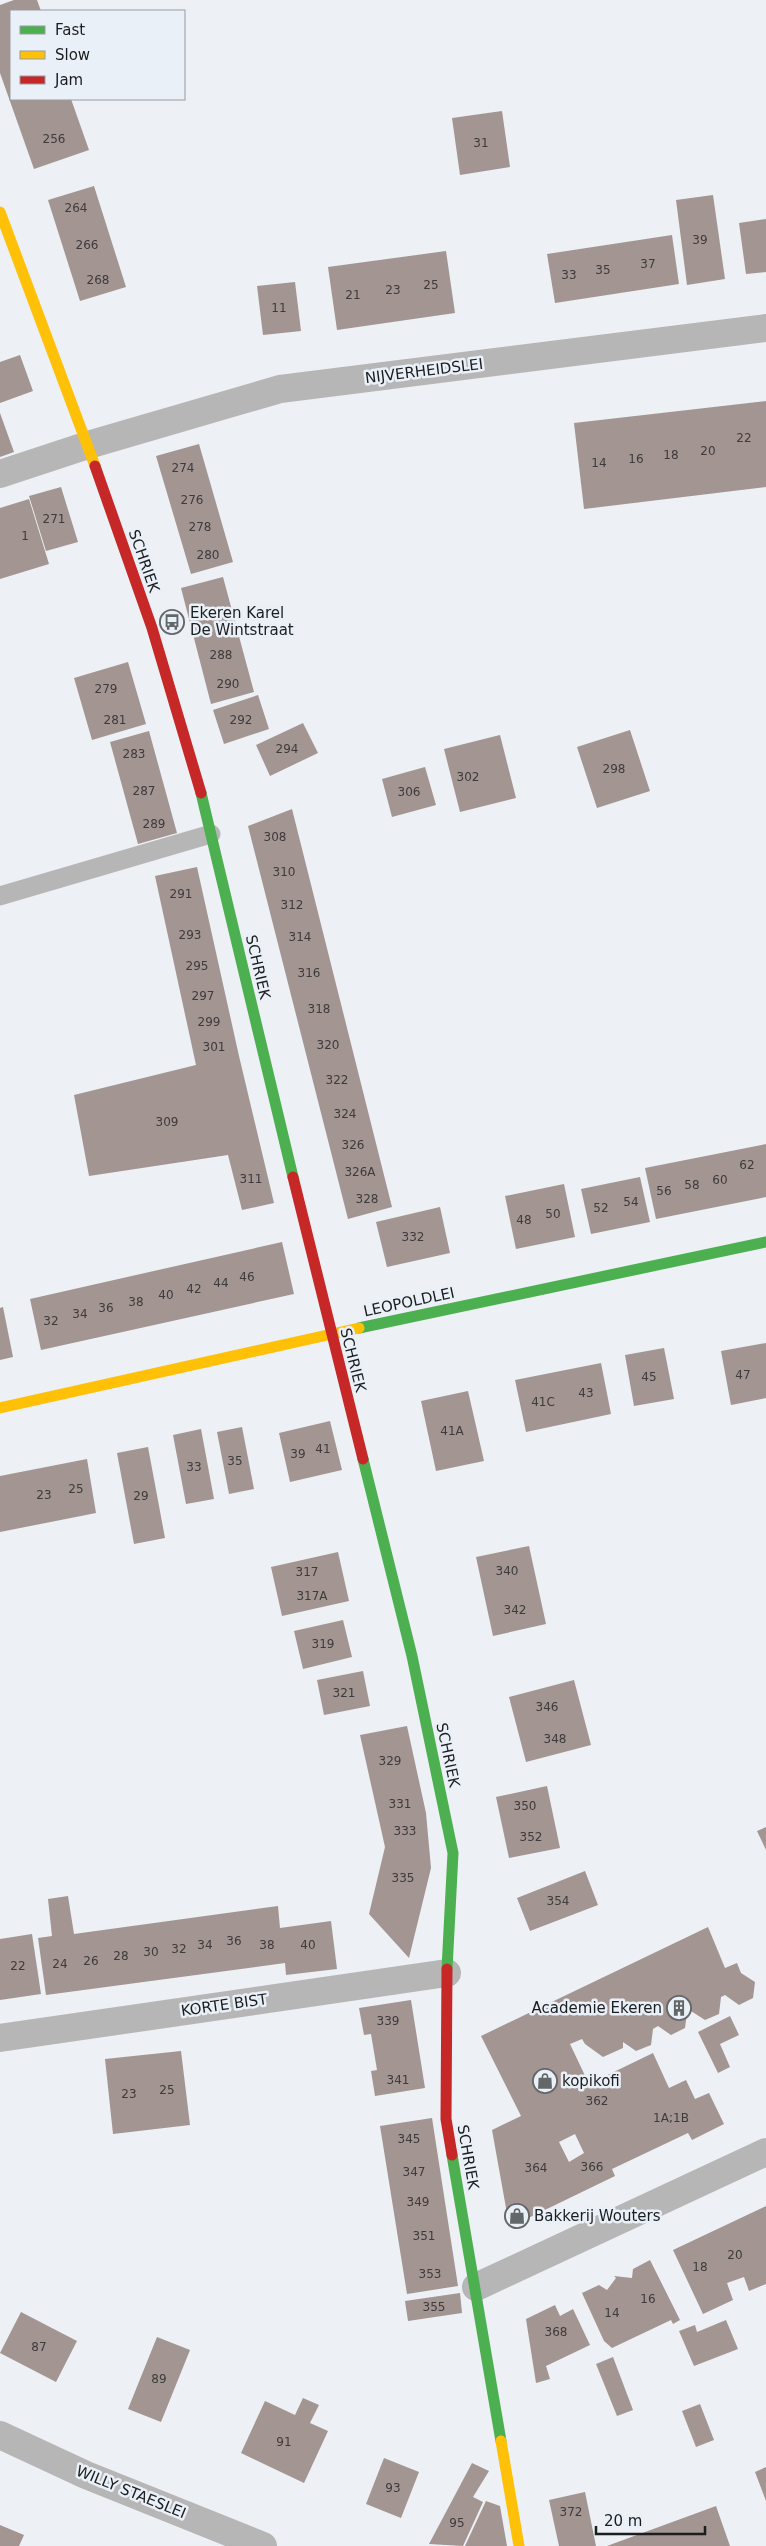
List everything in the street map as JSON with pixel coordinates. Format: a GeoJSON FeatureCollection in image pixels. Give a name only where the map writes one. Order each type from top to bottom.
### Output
{"type":"FeatureCollection","features":[{"type":"Feature","properties":{"kind":"street","name":"SCHRIEK"},"geometry":{"type":"LineString","coordinates":[[0,212],[88,445],[152,628],[211,834],[331,1334],[412,1656],[453,1853],[447,1973],[446,2119],[520,2546]]}},
{"type":"Feature","properties":{"kind":"street","name":"NIJVERHEIDSLEI"},"geometry":{"type":"LineString","coordinates":[[0,474],[88,445],[280,389],[766,328]]}},
{"type":"Feature","properties":{"kind":"street","name":"LEOPOLDLEI"},"geometry":{"type":"LineString","coordinates":[[0,1408],[331,1334],[766,1242]]}},
{"type":"Feature","properties":{"kind":"street","name":"KORTE BIST"},"geometry":{"type":"LineString","coordinates":[[0,2038],[447,1973]]}},
{"type":"Feature","properties":{"kind":"street"},"geometry":{"type":"LineString","coordinates":[[476,2286],[766,2152]]}},
{"type":"Feature","properties":{"kind":"street","name":"WILLY STAESLEI"},"geometry":{"type":"LineString","coordinates":[[0,2435],[86,2475],[263,2546]]}},
{"type":"Feature","properties":{"kind":"lane"},"geometry":{"type":"LineString","coordinates":[[0,896],[211,834]]}},
{"type":"Feature","properties":{"kind":"building"},"geometry":{"type":"Polygon","coordinates":[[[14,0],[37,0],[41,10],[10,10],[10,100],[71,100],[89,150],[34,169],[0,73],[0,5],[14,0]]]}},
{"type":"Feature","properties":{"kind":"building"},"geometry":{"type":"Polygon","coordinates":[[[502,111],[510,167],[460,175],[452,118],[502,111]]]}},
{"type":"Feature","properties":{"kind":"building"},"geometry":{"type":"Polygon","coordinates":[[[94,186],[126,287],[80,301],[48,200],[94,186]]]}},
{"type":"Feature","properties":{"kind":"building"},"geometry":{"type":"Polygon","coordinates":[[[713,195],[725,279],[687,285],[676,200],[713,195]]]}},
{"type":"Feature","properties":{"kind":"building"},"geometry":{"type":"Polygon","coordinates":[[[766,219],[766,272],[746,274],[739,223],[766,219]]]}},
{"type":"Feature","properties":{"kind":"building"},"geometry":{"type":"Polygon","coordinates":[[[672,235],[679,284],[555,303],[547,254],[672,235]]]}},
{"type":"Feature","properties":{"kind":"building"},"geometry":{"type":"Polygon","coordinates":[[[446,251],[455,313],[337,330],[328,267],[446,251]]]}},
{"type":"Feature","properties":{"kind":"building"},"geometry":{"type":"Polygon","coordinates":[[[295,282],[301,331],[263,335],[257,286],[295,282]]]}},
{"type":"Feature","properties":{"kind":"building"},"geometry":{"type":"Polygon","coordinates":[[[20,355],[33,391],[0,403],[0,362],[20,355]]]}},
{"type":"Feature","properties":{"kind":"building"},"geometry":{"type":"Polygon","coordinates":[[[766,401],[766,487],[584,509],[574,423],[766,401]]]}},
{"type":"Feature","properties":{"kind":"building"},"geometry":{"type":"Polygon","coordinates":[[[0,413],[14,452],[0,457],[0,413]]]}},
{"type":"Feature","properties":{"kind":"building"},"geometry":{"type":"Polygon","coordinates":[[[199,444],[233,562],[191,574],[156,456],[199,444]]]}},
{"type":"Feature","properties":{"kind":"building"},"geometry":{"type":"Polygon","coordinates":[[[61,487],[78,542],[46,551],[29,496],[61,487]]]}},
{"type":"Feature","properties":{"kind":"building"},"geometry":{"type":"Polygon","coordinates":[[[29,499],[49,564],[0,579],[0,508],[29,499]]]}},
{"type":"Feature","properties":{"kind":"building"},"geometry":{"type":"Polygon","coordinates":[[[223,577],[254,692],[211,704],[181,588],[223,577]]]}},
{"type":"Feature","properties":{"kind":"building"},"geometry":{"type":"Polygon","coordinates":[[[128,662],[146,724],[92,740],[74,678],[128,662]]]}},
{"type":"Feature","properties":{"kind":"building"},"geometry":{"type":"Polygon","coordinates":[[[258,695],[269,729],[224,744],[213,710],[258,695]]]}},
{"type":"Feature","properties":{"kind":"building"},"geometry":{"type":"Polygon","coordinates":[[[303,723],[318,753],[270,776],[256,745],[303,723]]]}},
{"type":"Feature","properties":{"kind":"building"},"geometry":{"type":"Polygon","coordinates":[[[630,730],[650,791],[597,808],[577,747],[630,730]]]}},
{"type":"Feature","properties":{"kind":"building"},"geometry":{"type":"Polygon","coordinates":[[[149,731],[177,833],[138,844],[110,742],[149,731]]]}},
{"type":"Feature","properties":{"kind":"building"},"geometry":{"type":"Polygon","coordinates":[[[500,735],[516,798],[460,812],[444,749],[500,735]]]}},
{"type":"Feature","properties":{"kind":"building"},"geometry":{"type":"Polygon","coordinates":[[[425,767],[436,805],[392,817],[382,779],[425,767]]]}},
{"type":"Feature","properties":{"kind":"building"},"geometry":{"type":"Polygon","coordinates":[[[292,809],[392,1207],[348,1219],[248,826],[292,809]]]}},
{"type":"Feature","properties":{"kind":"building"},"geometry":{"type":"Polygon","coordinates":[[[197,867],[274,1203],[242,1210],[228,1155],[89,1176],[74,1095],[196,1065],[155,876],[197,867]]]}},
{"type":"Feature","properties":{"kind":"building"},"geometry":{"type":"Polygon","coordinates":[[[766,1144],[766,1197],[656,1219],[645,1168],[766,1144]]]}},
{"type":"Feature","properties":{"kind":"building"},"geometry":{"type":"Polygon","coordinates":[[[640,1177],[650,1222],[591,1234],[581,1189],[640,1177]]]}},
{"type":"Feature","properties":{"kind":"building"},"geometry":{"type":"Polygon","coordinates":[[[564,1184],[575,1237],[516,1249],[505,1196],[564,1184]]]}},
{"type":"Feature","properties":{"kind":"building"},"geometry":{"type":"Polygon","coordinates":[[[440,1207],[450,1253],[387,1267],[376,1222],[440,1207]]]}},
{"type":"Feature","properties":{"kind":"building"},"geometry":{"type":"Polygon","coordinates":[[[282,1242],[294,1294],[41,1350],[30,1299],[282,1242]]]}},
{"type":"Feature","properties":{"kind":"building"},"geometry":{"type":"Polygon","coordinates":[[[3,1307],[13,1357],[0,1360],[0,1308],[3,1307]]]}},
{"type":"Feature","properties":{"kind":"building"},"geometry":{"type":"Polygon","coordinates":[[[766,1343],[766,1398],[731,1405],[721,1351],[766,1343]]]}},
{"type":"Feature","properties":{"kind":"building"},"geometry":{"type":"Polygon","coordinates":[[[664,1348],[674,1399],[634,1406],[625,1355],[664,1348]]]}},
{"type":"Feature","properties":{"kind":"building"},"geometry":{"type":"Polygon","coordinates":[[[601,1363],[611,1414],[526,1432],[515,1380],[601,1363]]]}},
{"type":"Feature","properties":{"kind":"building"},"geometry":{"type":"Polygon","coordinates":[[[468,1391],[484,1461],[436,1471],[421,1401],[468,1391]]]}},
{"type":"Feature","properties":{"kind":"building"},"geometry":{"type":"Polygon","coordinates":[[[330,1421],[342,1470],[290,1482],[279,1433],[330,1421]]]}},
{"type":"Feature","properties":{"kind":"building"},"geometry":{"type":"Polygon","coordinates":[[[242,1427],[254,1489],[229,1494],[217,1432],[242,1427]]]}},
{"type":"Feature","properties":{"kind":"building"},"geometry":{"type":"Polygon","coordinates":[[[201,1429],[214,1499],[186,1504],[173,1435],[201,1429]]]}},
{"type":"Feature","properties":{"kind":"building"},"geometry":{"type":"Polygon","coordinates":[[[148,1447],[165,1538],[134,1544],[117,1453],[148,1447]]]}},
{"type":"Feature","properties":{"kind":"building"},"geometry":{"type":"Polygon","coordinates":[[[87,1459],[96,1513],[0,1532],[0,1476],[87,1459]]]}},
{"type":"Feature","properties":{"kind":"building"},"geometry":{"type":"Polygon","coordinates":[[[529,1546],[546,1624],[493,1636],[476,1557],[529,1546]]]}},
{"type":"Feature","properties":{"kind":"building"},"geometry":{"type":"Polygon","coordinates":[[[338,1552],[349,1601],[282,1616],[271,1567],[338,1552]]]}},
{"type":"Feature","properties":{"kind":"building"},"geometry":{"type":"Polygon","coordinates":[[[343,1620],[352,1657],[303,1669],[294,1631],[343,1620]]]}},
{"type":"Feature","properties":{"kind":"building"},"geometry":{"type":"Polygon","coordinates":[[[363,1671],[370,1706],[324,1715],[317,1680],[363,1671]]]}},
{"type":"Feature","properties":{"kind":"building"},"geometry":{"type":"Polygon","coordinates":[[[574,1680],[591,1745],[526,1762],[509,1697],[574,1680]]]}},
{"type":"Feature","properties":{"kind":"building"},"geometry":{"type":"Polygon","coordinates":[[[407,1726],[426,1813],[431,1868],[409,1958],[369,1914],[385,1847],[360,1735],[407,1726]]]}},
{"type":"Feature","properties":{"kind":"building"},"geometry":{"type":"Polygon","coordinates":[[[547,1786],[560,1848],[509,1858],[496,1797],[547,1786]]]}},
{"type":"Feature","properties":{"kind":"building"},"geometry":{"type":"Polygon","coordinates":[[[766,1827],[766,1850],[757,1831],[766,1827]]]}},
{"type":"Feature","properties":{"kind":"building"},"geometry":{"type":"Polygon","coordinates":[[[585,1871],[598,1905],[530,1931],[517,1898],[585,1871]]]}},
{"type":"Feature","properties":{"kind":"building"},"geometry":{"type":"Polygon","coordinates":[[[68,1896],[74,1934],[278,1906],[280,1928],[331,1921],[337,1969],[286,1975],[285,1963],[46,1995],[38,1938],[52,1936],[48,1899],[68,1896]]]}},
{"type":"Feature","properties":{"kind":"building"},"geometry":{"type":"Polygon","coordinates":[[[708,1927],[725,1968],[737,1963],[741,1973],[755,1982],[753,1998],[739,2005],[725,1995],[721,1997],[719,2014],[705,2020],[691,2011],[687,2013],[685,2028],[671,2035],[658,2026],[653,2029],[651,2045],[636,2051],[623,2042],[623,2048],[603,2057],[585,2044],[582,2039],[570,2044],[589,2084],[653,2053],[669,2088],[686,2080],[695,2099],[709,2093],[724,2124],[692,2140],[688,2133],[612,2169],[615,2176],[518,2223],[508,2219],[492,2130],[521,2116],[481,2036],[708,1927]],[[575,2134],[559,2142],[569,2162],[584,2153],[575,2134]]]}},
{"type":"Feature","properties":{"kind":"building"},"geometry":{"type":"Polygon","coordinates":[[[32,1934],[41,1994],[0,2000],[0,1939],[32,1934]]]}},
{"type":"Feature","properties":{"kind":"building"},"geometry":{"type":"Polygon","coordinates":[[[411,2000],[425,2088],[375,2096],[371,2071],[377,2070],[371,2034],[364,2035],[359,2008],[411,2000]]]}},
{"type":"Feature","properties":{"kind":"building"},"geometry":{"type":"Polygon","coordinates":[[[730,2016],[739,2035],[720,2044],[730,2067],[718,2073],[698,2032],[730,2016]]]}},
{"type":"Feature","properties":{"kind":"building"},"geometry":{"type":"Polygon","coordinates":[[[181,2051],[190,2125],[113,2134],[105,2059],[181,2051]]]}},
{"type":"Feature","properties":{"kind":"building"},"geometry":{"type":"Polygon","coordinates":[[[432,2118],[458,2286],[407,2294],[380,2126],[432,2118]]]}},
{"type":"Feature","properties":{"kind":"building"},"geometry":{"type":"Polygon","coordinates":[[[766,2206],[766,2284],[749,2291],[744,2277],[727,2283],[733,2300],[703,2314],[673,2250],[766,2206]]]}},
{"type":"Feature","properties":{"kind":"building"},"geometry":{"type":"Polygon","coordinates":[[[650,2260],[680,2320],[673,2324],[671,2320],[612,2348],[604,2341],[582,2293],[599,2285],[607,2290],[616,2278],[614,2276],[632,2278],[633,2269],[650,2260]]]}},
{"type":"Feature","properties":{"kind":"building"},"geometry":{"type":"Polygon","coordinates":[[[460,2293],[462,2313],[408,2321],[405,2301],[460,2293]]]}},
{"type":"Feature","properties":{"kind":"building"},"geometry":{"type":"Polygon","coordinates":[[[555,2305],[560,2316],[573,2309],[590,2345],[546,2366],[550,2379],[536,2383],[526,2319],[555,2305]]]}},
{"type":"Feature","properties":{"kind":"building"},"geometry":{"type":"Polygon","coordinates":[[[21,2312],[77,2341],[56,2382],[0,2353],[21,2312]]]}},
{"type":"Feature","properties":{"kind":"building"},"geometry":{"type":"Polygon","coordinates":[[[726,2320],[738,2349],[694,2366],[679,2331],[695,2325],[697,2332],[726,2320]]]}},
{"type":"Feature","properties":{"kind":"building"},"geometry":{"type":"Polygon","coordinates":[[[157,2337],[190,2350],[161,2422],[128,2409],[157,2337]]]}},
{"type":"Feature","properties":{"kind":"building"},"geometry":{"type":"Polygon","coordinates":[[[613,2357],[633,2410],[617,2416],[596,2364],[613,2357]]]}},
{"type":"Feature","properties":{"kind":"building"},"geometry":{"type":"Polygon","coordinates":[[[303,2398],[319,2405],[310,2423],[328,2431],[304,2483],[241,2453],[265,2401],[295,2415],[303,2398]]]}},
{"type":"Feature","properties":{"kind":"building"},"geometry":{"type":"Polygon","coordinates":[[[700,2404],[714,2440],[696,2447],[682,2411],[700,2404]]]}},
{"type":"Feature","properties":{"kind":"building"},"geometry":{"type":"Polygon","coordinates":[[[384,2458],[419,2472],[401,2518],[366,2504],[384,2458]]]}},
{"type":"Feature","properties":{"kind":"building"},"geometry":{"type":"Polygon","coordinates":[[[472,2463],[489,2471],[473,2497],[483,2502],[463,2546],[429,2544],[472,2463]]]}},
{"type":"Feature","properties":{"kind":"building"},"geometry":{"type":"Polygon","coordinates":[[[766,2467],[766,2501],[755,2472],[766,2467]]]}},
{"type":"Feature","properties":{"kind":"building"},"geometry":{"type":"Polygon","coordinates":[[[585,2492],[596,2546],[559,2546],[549,2500],[585,2492]]]}},
{"type":"Feature","properties":{"kind":"building"},"geometry":{"type":"Polygon","coordinates":[[[486,2501],[500,2506],[507,2546],[465,2546],[486,2501]]]}},
{"type":"Feature","properties":{"kind":"building"},"geometry":{"type":"Polygon","coordinates":[[[716,2506],[730,2546],[607,2546],[626,2539],[716,2506]]]}},
{"type":"Feature","properties":{"kind":"building"},"geometry":{"type":"Polygon","coordinates":[[[0,2525],[24,2535],[19,2546],[0,2546],[0,2525]]]}},
{"type":"Feature","properties":{"kind":"traffic: fast"},"geometry":{"type":"LineString","coordinates":[[201,793],[293,1177]]}},
{"type":"Feature","properties":{"kind":"traffic: fast"},"geometry":{"type":"LineString","coordinates":[[359,1328],[766,1242]]}},
{"type":"Feature","properties":{"kind":"traffic: fast"},"geometry":{"type":"LineString","coordinates":[[363,1459],[412,1656],[453,1853],[447,1969]]}},
{"type":"Feature","properties":{"kind":"traffic: fast"},"geometry":{"type":"LineString","coordinates":[[452,2155],[501,2441]]}},
{"type":"Feature","properties":{"kind":"traffic: slow"},"geometry":{"type":"LineString","coordinates":[[0,212],[95,466]]}},
{"type":"Feature","properties":{"kind":"traffic: slow"},"geometry":{"type":"LineString","coordinates":[[0,1408],[359,1328]]}},
{"type":"Feature","properties":{"kind":"traffic: slow"},"geometry":{"type":"LineString","coordinates":[[501,2441],[519,2546]]}},
{"type":"Feature","properties":{"kind":"traffic: jam"},"geometry":{"type":"LineString","coordinates":[[95,466],[152,628],[201,793]]}},
{"type":"Feature","properties":{"kind":"traffic: jam"},"geometry":{"type":"LineString","coordinates":[[293,1177],[363,1459]]}},
{"type":"Feature","properties":{"kind":"traffic: jam"},"geometry":{"type":"LineString","coordinates":[[447,1969],[446,2119],[452,2155]]}},
{"type":"Feature","properties":{"kind":"place","name":"Ekeren Karel De Wintstraat"},"geometry":{"type":"Point","coordinates":[172,622]}},
{"type":"Feature","properties":{"kind":"place","name":"Academie Ekeren"},"geometry":{"type":"Point","coordinates":[679,2008]}},
{"type":"Feature","properties":{"kind":"place","name":"kopikofi"},"geometry":{"type":"Point","coordinates":[545,2081]}},
{"type":"Feature","properties":{"kind":"place","name":"Bakkerij Wouters"},"geometry":{"type":"Point","coordinates":[517,2216]}}]}
